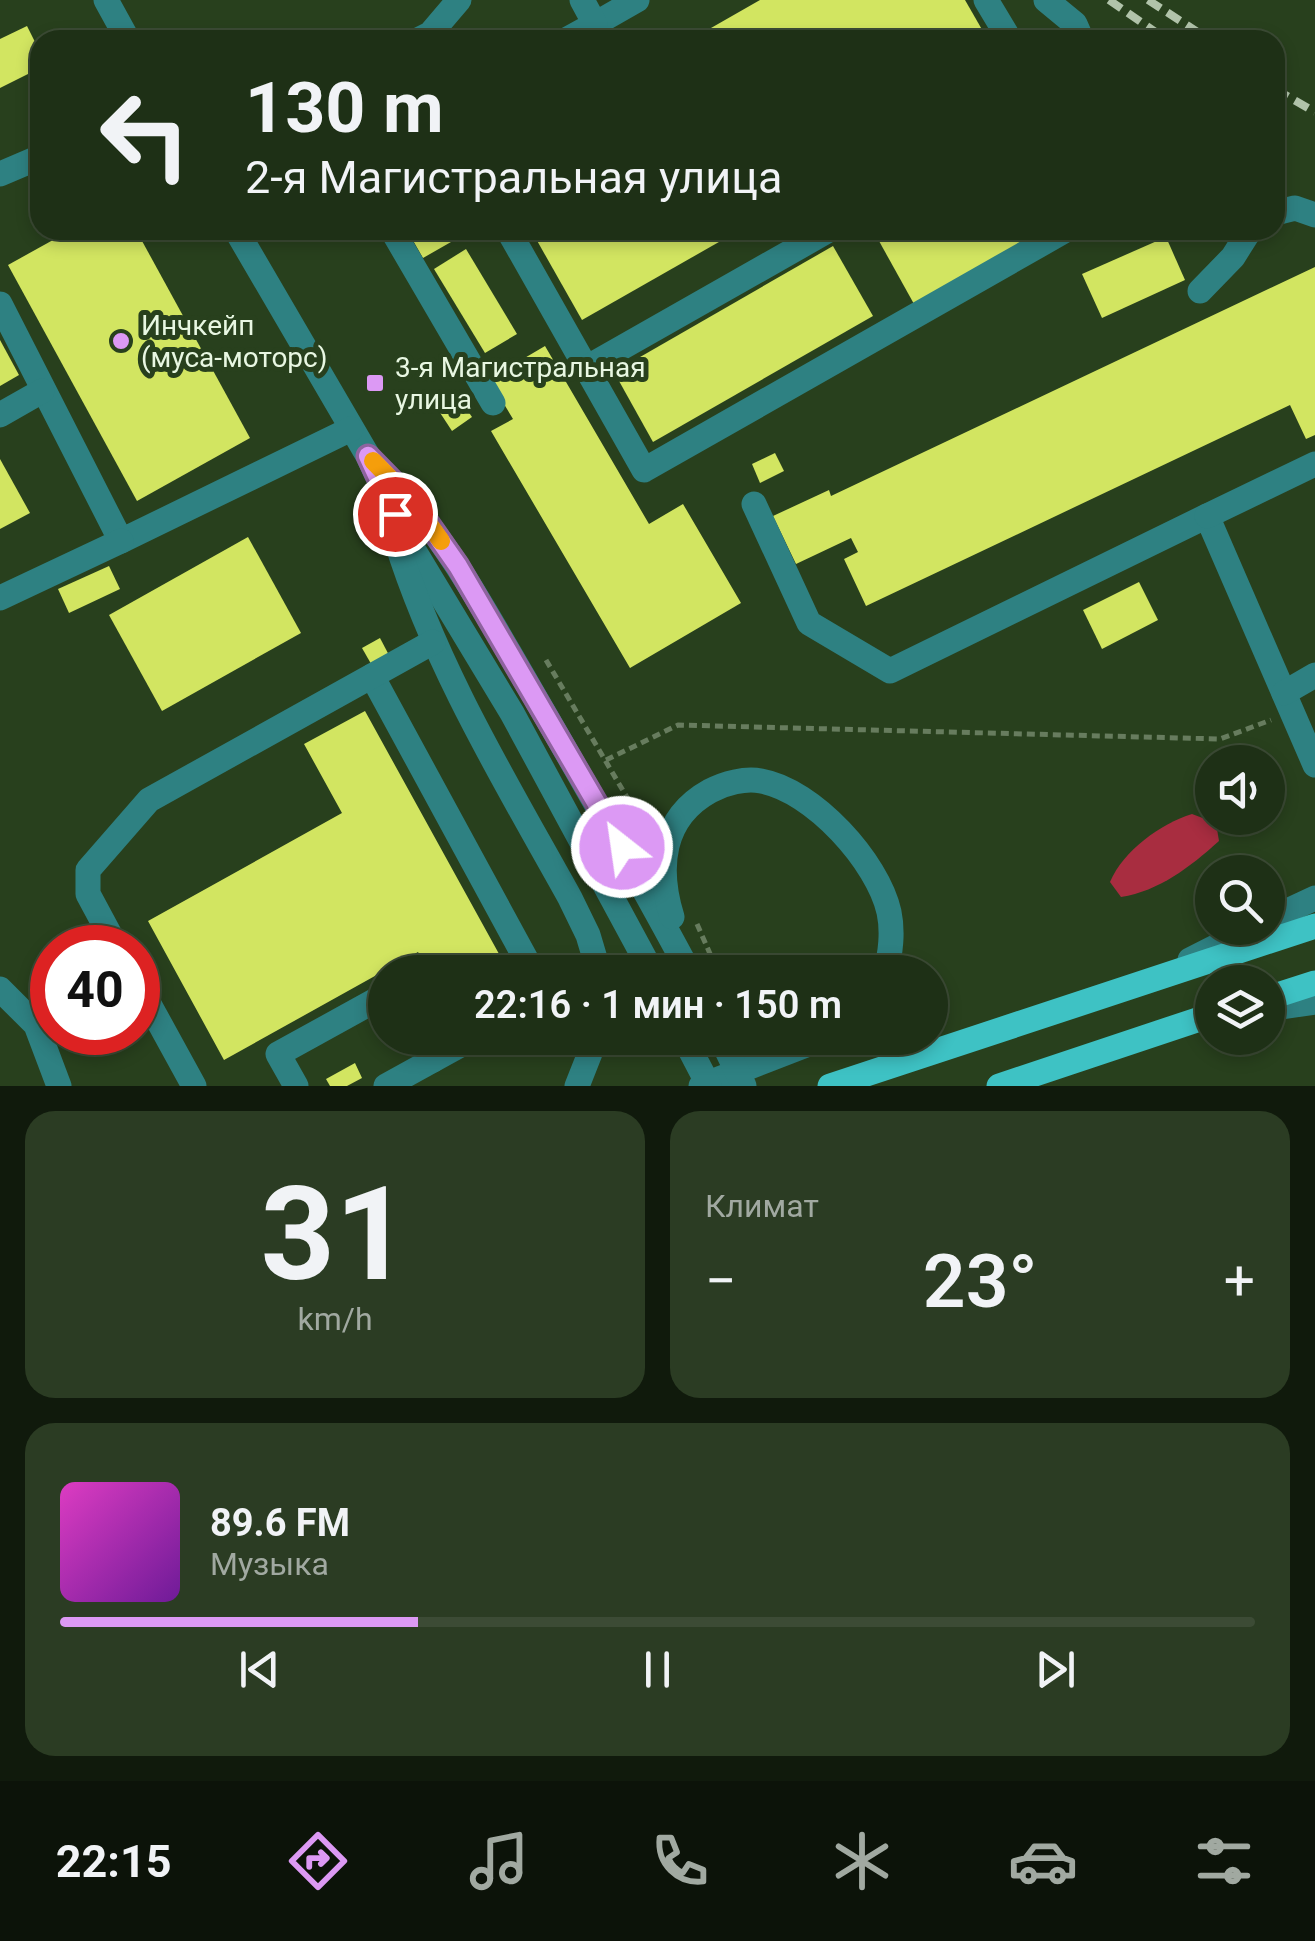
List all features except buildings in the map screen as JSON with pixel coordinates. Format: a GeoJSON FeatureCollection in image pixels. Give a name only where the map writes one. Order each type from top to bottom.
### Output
{"type":"FeatureCollection","features":[{"type":"Feature","properties":{"kind":"main road"},"geometry":{"type":"LineString","coordinates":[[830,1086],[1315,926]]}},
{"type":"Feature","properties":{"kind":"main road"},"geometry":{"type":"LineString","coordinates":[[1285,993],[1315,983]]}},
{"type":"Feature","properties":{"kind":"main road"},"geometry":{"type":"LineString","coordinates":[[999,1086],[1195,1022]]}},
{"type":"Feature","properties":{"kind":"street"},"geometry":{"type":"LineString","coordinates":[[106,0],[122,30]]}},
{"type":"Feature","properties":{"kind":"street"},"geometry":{"type":"LineString","coordinates":[[433,30],[459,0]]}},
{"type":"Feature","properties":{"kind":"street"},"geometry":{"type":"LineString","coordinates":[[582,0],[595,24]]}},
{"type":"Feature","properties":{"kind":"street"},"geometry":{"type":"LineString","coordinates":[[584,30],[636,0]]}},
{"type":"Feature","properties":{"kind":"street"},"geometry":{"type":"LineString","coordinates":[[986,0],[1004,30]]}},
{"type":"Feature","properties":{"kind":"street"},"geometry":{"type":"LineString","coordinates":[[1046,0],[1078,30]]}},
{"type":"Feature","properties":{"kind":"street"},"geometry":{"type":"LineString","coordinates":[[0,174],[30,162]]}},
{"type":"Feature","properties":{"kind":"street"},"geometry":{"type":"LineString","coordinates":[[1285,210],[1295,208],[1315,215]]}},
{"type":"Feature","properties":{"kind":"street"},"geometry":{"type":"LineString","coordinates":[[242,240],[370,460],[406,539],[512,713],[643,955]]}},
{"type":"Feature","properties":{"kind":"street"},"geometry":{"type":"LineString","coordinates":[[398,240],[494,403]]}},
{"type":"Feature","properties":{"kind":"street"},"geometry":{"type":"LineString","coordinates":[[514,240],[644,470],[1048,240]]}},
{"type":"Feature","properties":{"kind":"street"},"geometry":{"type":"LineString","coordinates":[[586,368],[810,240]]}},
{"type":"Feature","properties":{"kind":"street"},"geometry":{"type":"LineString","coordinates":[[1200,292],[1243,240]]}},
{"type":"Feature","properties":{"kind":"street"},"geometry":{"type":"LineString","coordinates":[[0,304],[121,540]]}},
{"type":"Feature","properties":{"kind":"street"},"geometry":{"type":"LineString","coordinates":[[0,415],[42,391]]}},
{"type":"Feature","properties":{"kind":"street"},"geometry":{"type":"LineString","coordinates":[[0,598],[351,428]]}},
{"type":"Feature","properties":{"kind":"street"},"geometry":{"type":"LineString","coordinates":[[370,460],[414,598],[450,682],[570,898],[593,955]]}},
{"type":"Feature","properties":{"kind":"street"},"geometry":{"type":"LineString","coordinates":[[370,460],[414,503],[458,566],[682,931]]}},
{"type":"Feature","properties":{"kind":"street"},"geometry":{"type":"LineString","coordinates":[[754,504],[809,623],[890,671],[1315,464]]}},
{"type":"Feature","properties":{"kind":"street"},"geometry":{"type":"LineString","coordinates":[[1208,516],[1313,754]]}},
{"type":"Feature","properties":{"kind":"street"},"geometry":{"type":"LineString","coordinates":[[105,925],[88,894],[88,870],[149,800],[433,642]]}},
{"type":"Feature","properties":{"kind":"street"},"geometry":{"type":"LineString","coordinates":[[1288,703],[1315,675]]}},
{"type":"Feature","properties":{"kind":"street"},"geometry":{"type":"LineString","coordinates":[[372,676],[525,955]]}},
{"type":"Feature","properties":{"kind":"street"},"geometry":{"type":"LineString","coordinates":[[687,955],[664,888],[663,864],[676,820],[691,802],[714,788],[758,780],[780,786],[813,807],[840,830],[872,872],[891,924],[886,955]]}},
{"type":"Feature","properties":{"kind":"street"},"geometry":{"type":"LineString","coordinates":[[1285,908],[1315,880]]}},
{"type":"Feature","properties":{"kind":"street"},"geometry":{"type":"LineString","coordinates":[[1285,911],[1315,898]]}},
{"type":"Feature","properties":{"kind":"street"},"geometry":{"type":"LineString","coordinates":[[1166,972],[1219,945]]}},
{"type":"Feature","properties":{"kind":"street"},"geometry":{"type":"LineString","coordinates":[[0,990],[36,1025],[59,1086]]}},
{"type":"Feature","properties":{"kind":"street"},"geometry":{"type":"LineString","coordinates":[[1285,1007],[1315,1002]]}},
{"type":"Feature","properties":{"kind":"street"},"geometry":{"type":"LineString","coordinates":[[296,1086],[278,1054],[368,1004]]}},
{"type":"Feature","properties":{"kind":"street"},"geometry":{"type":"LineString","coordinates":[[160,1024],[194,1086]]}},
{"type":"Feature","properties":{"kind":"street"},"geometry":{"type":"LineString","coordinates":[[386,1086],[420,1055]]}},
{"type":"Feature","properties":{"kind":"street"},"geometry":{"type":"LineString","coordinates":[[578,1086],[590,1055]]}},
{"type":"Feature","properties":{"kind":"street"},"geometry":{"type":"LineString","coordinates":[[691,1055],[705,1086],[782,1055]]}},
{"type":"Feature","properties":{"kind":"street"},"geometry":{"type":"LineString","coordinates":[[729,1055],[744,1086]]}},
{"type":"Feature","properties":{"kind":"path"},"geometry":{"type":"LineString","coordinates":[[546,660],[638,816]]}},
{"type":"Feature","properties":{"kind":"path"},"geometry":{"type":"LineString","coordinates":[[606,760],[678,725],[1220,739],[1288,703]]}},
{"type":"Feature","properties":{"kind":"path"},"geometry":{"type":"LineString","coordinates":[[682,931],[703,955]]}},
{"type":"Feature","properties":{"kind":"shaded area"},"geometry":{"type":"Polygon","coordinates":[[[1192,814],[1195,835],[1218,835],[1219,841],[1203,855],[1195,855],[1195,861],[1173,876],[1121,897],[1110,882],[1116,871],[1133,849],[1168,824],[1192,814]]]}},
{"type":"Feature","properties":{"kind":"railway"},"geometry":{"type":"LineString","coordinates":[[1109,0],[1152,30]]}},
{"type":"Feature","properties":{"kind":"railway"},"geometry":{"type":"LineString","coordinates":[[1148,0],[1194,30]]}},
{"type":"Feature","properties":{"kind":"railway"},"geometry":{"type":"LineString","coordinates":[[1285,95],[1315,112]]}},
{"type":"Feature","properties":{"kind":"slow traffic"},"geometry":{"type":"LineString","coordinates":[[373,461],[414,503],[441,541]]}},
{"type":"Feature","properties":{"kind":"place","name":"Инчкейп (муса-моторс)"},"geometry":{"type":"Point","coordinates":[121,341]}},
{"type":"Feature","properties":{"kind":"place","name":"3-я Магистральная улица"},"geometry":{"type":"Point","coordinates":[375,383]}},
{"type":"Feature","properties":{"kind":"route"},"geometry":{"type":"LineString","coordinates":[[395,514],[368,456],[414,503],[458,566],[622,847]]}}]}
